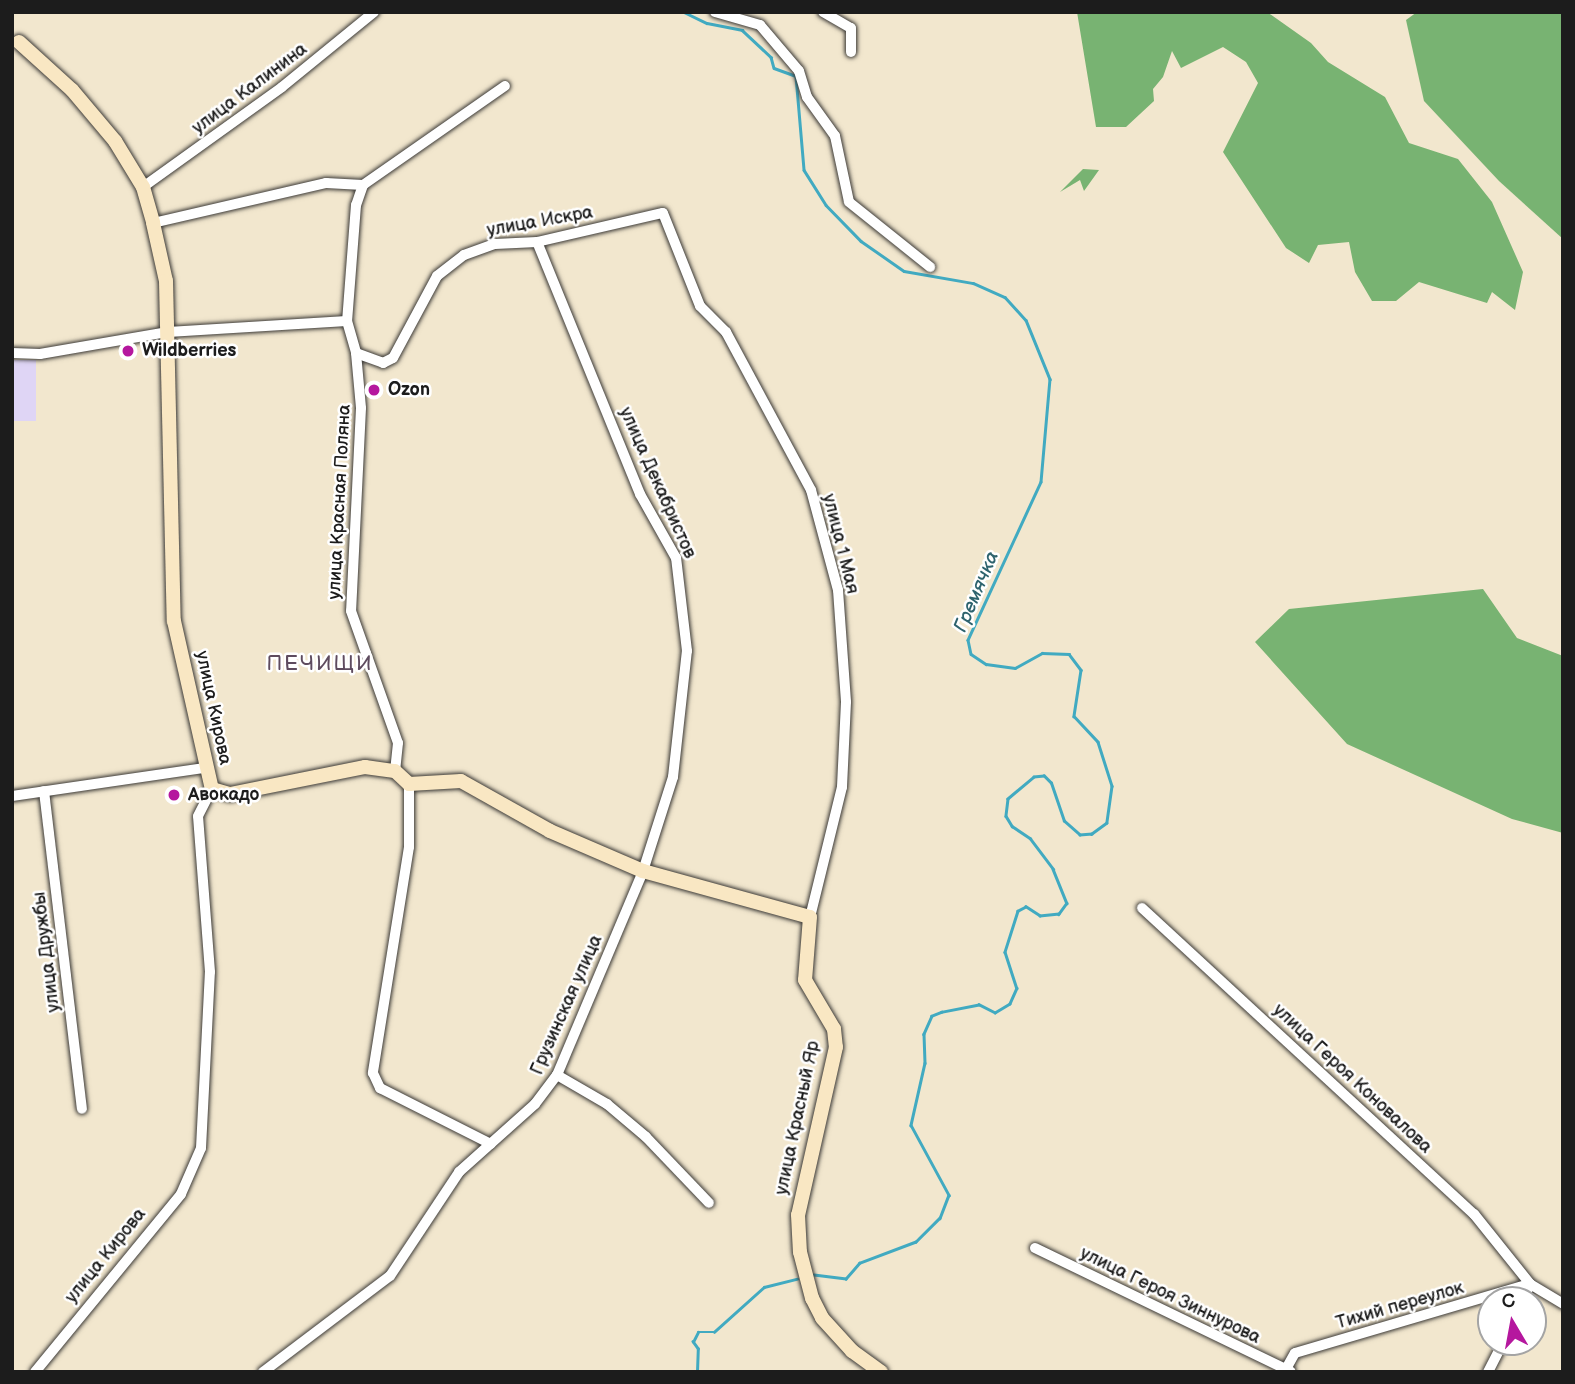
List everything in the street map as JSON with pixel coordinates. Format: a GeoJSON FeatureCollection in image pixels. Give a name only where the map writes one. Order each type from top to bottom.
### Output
{"type":"FeatureCollection","features":[{"type":"Feature","properties":{"kind":"street","name":"улица Калинина"},"geometry":{"type":"LineString","coordinates":[[143,187],[282,87],[374,12]]}},
{"type":"Feature","properties":{"kind":"street"},"geometry":{"type":"LineString","coordinates":[[715,12],[760,25],[799,71],[807,97],[835,136],[849,202],[930,267]]}},
{"type":"Feature","properties":{"kind":"street"},"geometry":{"type":"LineString","coordinates":[[823,12],[851,28],[851,52]]}},
{"type":"Feature","properties":{"kind":"street","name":"улица Кирова"},"geometry":{"type":"LineString","coordinates":[[16,43],[72,90],[115,141],[143,187],[153,223],[166,281],[168,332],[165,374],[172,438],[174,621],[205,768],[212,789],[198,816],[210,972],[201,1149],[181,1194],[35,1372]]}},
{"type":"Feature","properties":{"kind":"street"},"geometry":{"type":"LineString","coordinates":[[153,223],[326,183],[363,186],[505,86]]}},
{"type":"Feature","properties":{"kind":"street","name":"улица Красная Поляна"},"geometry":{"type":"LineString","coordinates":[[363,186],[356,205],[347,321],[356,353],[360,408],[351,611],[398,743],[395,771]]}},
{"type":"Feature","properties":{"kind":"street","name":"улица Искра"},"geometry":{"type":"LineString","coordinates":[[356,353],[383,363],[393,358],[437,276],[464,255],[495,244],[537,242],[663,214]]}},
{"type":"Feature","properties":{"kind":"street","name":"улица 1 Мая"},"geometry":{"type":"LineString","coordinates":[[663,214],[700,306],[726,332],[811,490],[838,590],[845,702],[842,787],[810,917]]}},
{"type":"Feature","properties":{"kind":"street","name":"улица Декабристов"},"geometry":{"type":"LineString","coordinates":[[537,242],[640,494],[663,529],[678,569],[687,651],[679,744],[643,871]]}},
{"type":"Feature","properties":{"kind":"street"},"geometry":{"type":"LineString","coordinates":[[12,353],[40,354],[168,332],[347,321]]}},
{"type":"Feature","properties":{"kind":"street"},"geometry":{"type":"LineString","coordinates":[[212,789],[230,794],[365,767],[395,771],[409,784],[461,781],[550,831],[643,871],[810,917]]}},
{"type":"Feature","properties":{"kind":"street"},"geometry":{"type":"LineString","coordinates":[[12,796],[205,768]]}},
{"type":"Feature","properties":{"kind":"street"},"geometry":{"type":"LineString","coordinates":[[409,784],[409,847],[373,1073],[380,1088],[491,1144]]}},
{"type":"Feature","properties":{"kind":"street","name":"улица Дружбы"},"geometry":{"type":"LineString","coordinates":[[44,791],[82,1109]]}},
{"type":"Feature","properties":{"kind":"street","name":"Грузинская улица"},"geometry":{"type":"LineString","coordinates":[[264,1372],[390,1276],[460,1172],[536,1104],[557,1074],[643,871]]}},
{"type":"Feature","properties":{"kind":"street","name":"улица Героя Коновалова"},"geometry":{"type":"LineString","coordinates":[[1142,908],[1474,1214],[1530,1284]]}},
{"type":"Feature","properties":{"kind":"street","name":"улица Красный Яр"},"geometry":{"type":"LineString","coordinates":[[810,917],[805,980],[834,1028],[836,1047],[798,1215],[800,1252],[812,1298],[822,1318],[852,1352],[881,1372]]}},
{"type":"Feature","properties":{"kind":"street"},"geometry":{"type":"LineString","coordinates":[[557,1074],[607,1104],[646,1137],[709,1203]]}},
{"type":"Feature","properties":{"kind":"street","name":"улица Героя Зиннурова"},"geometry":{"type":"LineString","coordinates":[[1034,1248],[1289,1370]]}},
{"type":"Feature","properties":{"kind":"street"},"geometry":{"type":"LineString","coordinates":[[1530,1284],[1563,1304]]}},
{"type":"Feature","properties":{"kind":"street","name":"Тихий переулок"},"geometry":{"type":"LineString","coordinates":[[1289,1370],[1295,1353],[1530,1284]]}},
{"type":"Feature","properties":{"kind":"street"},"geometry":{"type":"LineString","coordinates":[[1488,1372],[1496,1356]]}},
{"type":"Feature","properties":{"kind":"shaded area"},"geometry":{"type":"Polygon","coordinates":[[[12,360],[36,360],[36,421],[12,421],[12,360]]]}},
{"type":"Feature","properties":{"kind":"green space"},"geometry":{"type":"Polygon","coordinates":[[[1077,12],[1267,12],[1311,43],[1328,62],[1385,97],[1409,143],[1458,159],[1492,202],[1523,272],[1515,310],[1492,292],[1487,303],[1419,282],[1396,301],[1372,301],[1355,272],[1349,242],[1318,245],[1309,263],[1286,248],[1223,152],[1258,83],[1246,62],[1223,47],[1181,68],[1172,51],[1163,77],[1153,89],[1154,101],[1126,127],[1096,127],[1077,12]]]}},
{"type":"Feature","properties":{"kind":"green space"},"geometry":{"type":"Polygon","coordinates":[[[1417,12],[1563,12],[1563,239],[1499,181],[1424,101],[1406,20],[1417,12]]]}},
{"type":"Feature","properties":{"kind":"green space"},"geometry":{"type":"Polygon","coordinates":[[[1083,169],[1099,170],[1084,191],[1080,180],[1060,192],[1083,169]]]}},
{"type":"Feature","properties":{"kind":"green space"},"geometry":{"type":"Polygon","coordinates":[[[1483,589],[1517,638],[1563,656],[1563,833],[1512,819],[1347,744],[1255,642],[1289,609],[1483,589]]]}},
{"type":"Feature","properties":{"kind":"waterway","name":"Гремячка"},"geometry":{"type":"LineString","coordinates":[[684,12],[707,23],[742,30],[771,57],[774,68],[796,76],[804,170],[826,205],[861,241],[904,271],[973,283],[1005,297],[1026,320],[1050,379],[1041,482],[968,640],[971,654],[986,664],[1015,668],[1042,653],[1069,654],[1081,670],[1074,716],[1098,742],[1112,786],[1107,823],[1092,834],[1080,835],[1064,821],[1051,783],[1044,776],[1034,777],[1008,799],[1006,816],[1012,826],[1030,838],[1053,869],[1067,903],[1059,914],[1040,916],[1026,907],[1018,911],[1005,952],[1017,988],[1010,1004],[995,1013],[979,1005],[942,1012],[932,1016],[924,1034],[925,1063],[911,1125],[949,1195],[940,1218],[916,1242],[860,1263],[846,1279],[814,1275]]}},
{"type":"Feature","properties":{"kind":"waterway","name":"Гремячка"},"geometry":{"type":"LineString","coordinates":[[697,1372],[698,1349],[693,1342],[698,1332],[714,1332],[764,1287],[797,1279]]}},
{"type":"Feature","properties":{"kind":"place","name":"Wildberries"},"geometry":{"type":"Point","coordinates":[128,351]}},
{"type":"Feature","properties":{"kind":"place","name":"Ozon"},"geometry":{"type":"Point","coordinates":[374,390]}},
{"type":"Feature","properties":{"kind":"place","name":"Авокадо"},"geometry":{"type":"Point","coordinates":[174,795]}},
{"type":"Feature","properties":{"kind":"district","name":"ПЕЧИЩИ"},"geometry":{"type":"Point","coordinates":[320,664]}}]}
